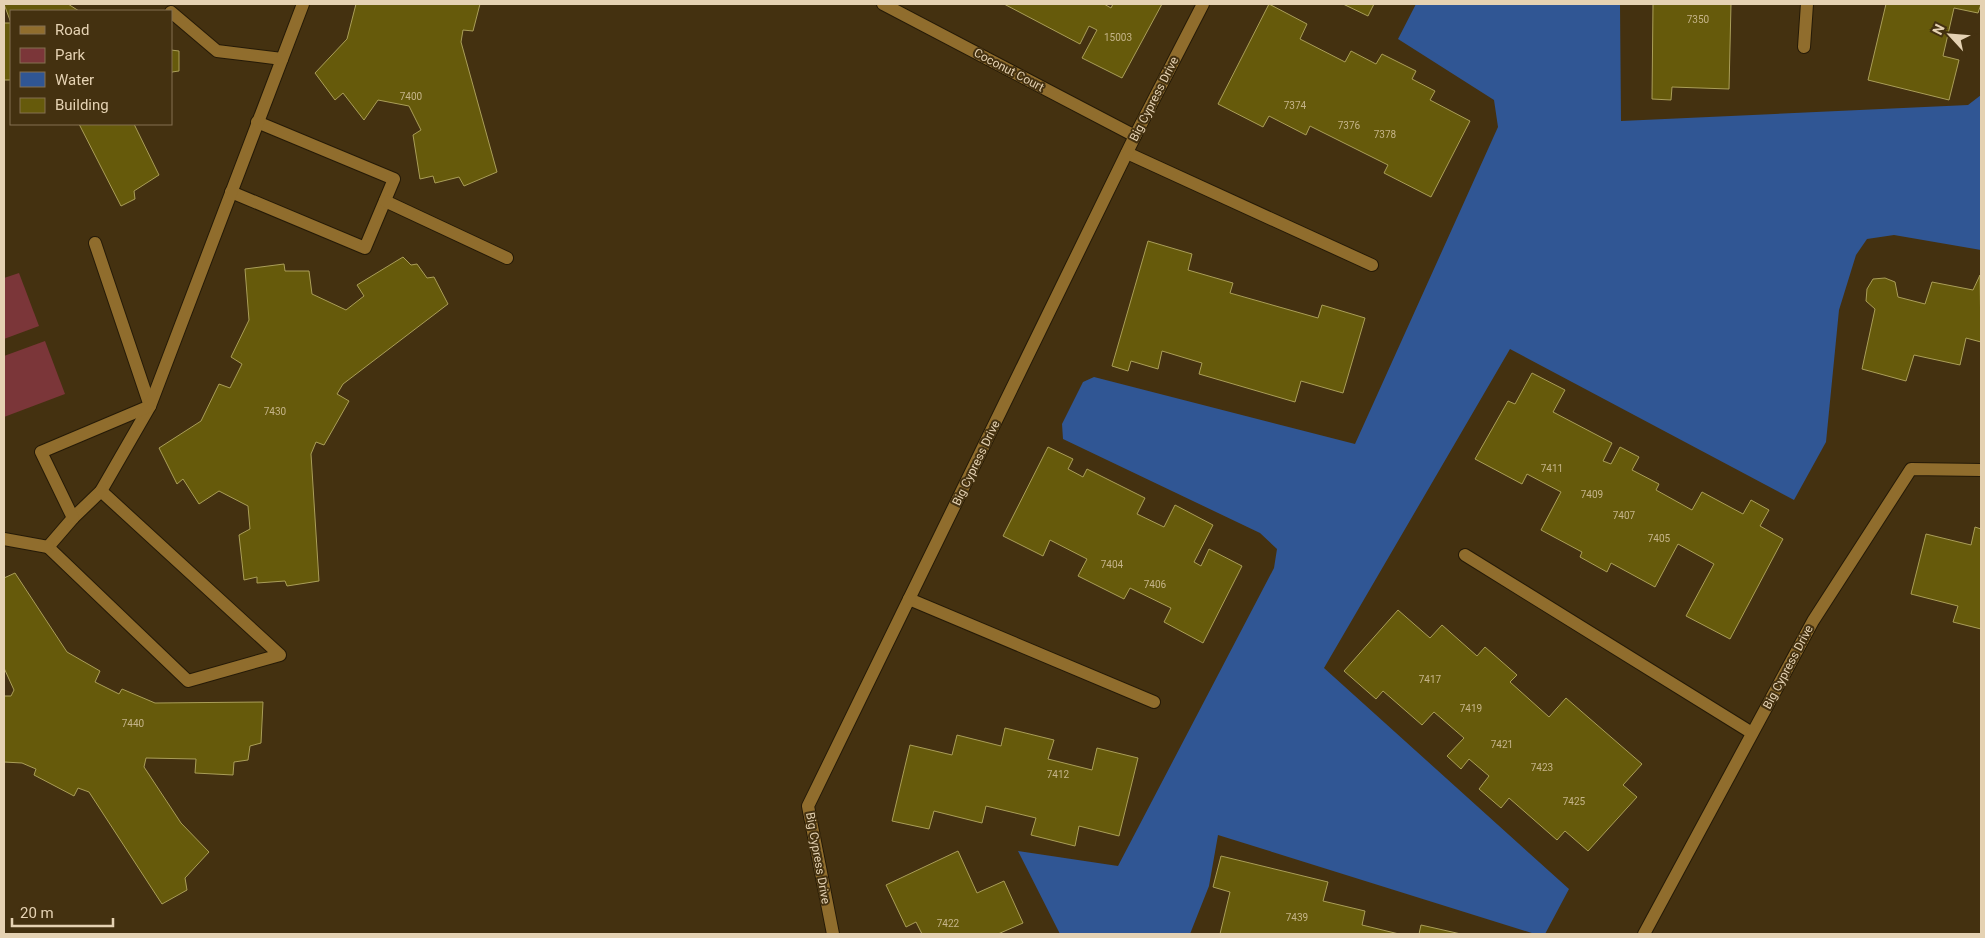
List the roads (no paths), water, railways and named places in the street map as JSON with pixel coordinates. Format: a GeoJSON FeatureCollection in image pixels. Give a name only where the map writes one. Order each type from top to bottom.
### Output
{"type":"FeatureCollection","features":[{"type":"Feature","properties":{"kind":"street"},"geometry":{"type":"LineString","coordinates":[[48,547],[73,518],[101,491],[150,406],[303,4]]}},
{"type":"Feature","properties":{"kind":"street","name":"Coconut Court"},"geometry":{"type":"LineString","coordinates":[[883,4],[1135,136]]}},
{"type":"Feature","properties":{"kind":"street","name":"Big Cypress Drive"},"geometry":{"type":"LineString","coordinates":[[833,934],[808,806],[1126,153],[1203,4]]}},
{"type":"Feature","properties":{"kind":"street"},"geometry":{"type":"LineString","coordinates":[[1804,47],[1807,4]]}},
{"type":"Feature","properties":{"kind":"street"},"geometry":{"type":"LineString","coordinates":[[172,12],[217,51],[282,59]]}},
{"type":"Feature","properties":{"kind":"street"},"geometry":{"type":"LineString","coordinates":[[231,192],[365,248],[394,179],[257,122]]}},
{"type":"Feature","properties":{"kind":"street"},"geometry":{"type":"LineString","coordinates":[[1126,153],[1372,265]]}},
{"type":"Feature","properties":{"kind":"street"},"geometry":{"type":"LineString","coordinates":[[385,201],[506,258]]}},
{"type":"Feature","properties":{"kind":"street"},"geometry":{"type":"LineString","coordinates":[[95,243],[150,406]]}},
{"type":"Feature","properties":{"kind":"street"},"geometry":{"type":"LineString","coordinates":[[73,518],[41,452],[150,406]]}},
{"type":"Feature","properties":{"kind":"street","name":"Big Cypress Drive"},"geometry":{"type":"LineString","coordinates":[[1644,934],[1813,621],[1911,469],[1981,470]]}},
{"type":"Feature","properties":{"kind":"street"},"geometry":{"type":"LineString","coordinates":[[4,539],[48,547],[188,681],[280,655],[101,491]]}},
{"type":"Feature","properties":{"kind":"street"},"geometry":{"type":"LineString","coordinates":[[1465,555],[1752,734]]}},
{"type":"Feature","properties":{"kind":"street"},"geometry":{"type":"LineString","coordinates":[[909,600],[1154,702]]}},
{"type":"Feature","properties":{"kind":"water"},"geometry":{"type":"Polygon","coordinates":[[[1416,4],[1620,4],[1621,121],[1968,105],[1981,95],[1981,250],[1894,235],[1867,239],[1856,255],[1839,310],[1826,442],[1794,500],[1510,349],[1324,668],[1569,889],[1545,934],[1535,934],[1218,835],[1209,886],[1190,934],[1060,934],[1018,851],[1118,866],[1274,568],[1277,549],[1260,533],[1063,439],[1062,424],[1083,382],[1094,377],[1355,444],[1498,127],[1494,100],[1398,39],[1416,4]]]}}]}
